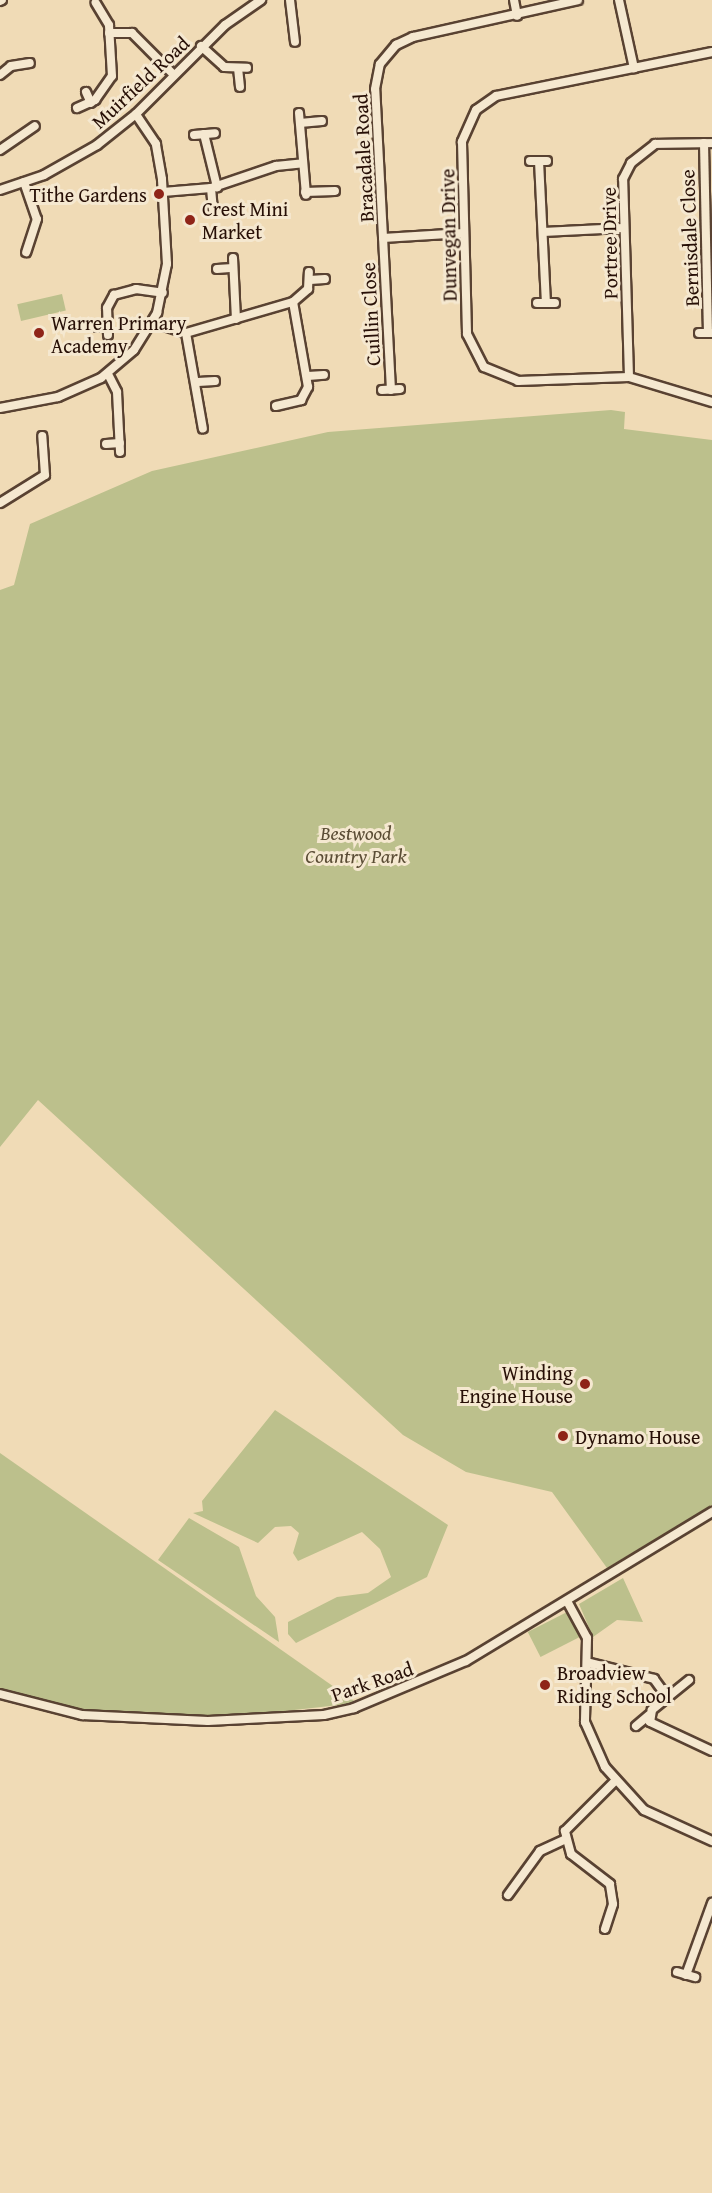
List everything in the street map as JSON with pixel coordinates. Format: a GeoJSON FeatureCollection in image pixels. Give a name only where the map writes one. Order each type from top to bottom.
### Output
{"type":"FeatureCollection","features":[{"type":"Feature","properties":{"kind":"street","name":"Muirfield Road"},"geometry":{"type":"LineString","coordinates":[[0,190],[24,182],[83,154],[136,114],[201,46],[250,3],[261,0]]}},
{"type":"Feature","properties":{"kind":"street"},"geometry":{"type":"LineString","coordinates":[[290,0],[295,42]]}},
{"type":"Feature","properties":{"kind":"street"},"geometry":{"type":"LineString","coordinates":[[514,0],[517,16]]}},
{"type":"Feature","properties":{"kind":"street","name":"Bracadale Road"},"geometry":{"type":"LineString","coordinates":[[464,233],[383,238],[375,89],[384,57],[413,37],[517,16],[578,0]]}},
{"type":"Feature","properties":{"kind":"street"},"geometry":{"type":"LineString","coordinates":[[619,0],[633,68]]}},
{"type":"Feature","properties":{"kind":"street"},"geometry":{"type":"LineString","coordinates":[[77,108],[91,103],[112,76],[109,33],[96,3]]}},
{"type":"Feature","properties":{"kind":"street"},"geometry":{"type":"LineString","coordinates":[[294,31],[304,30]]}},
{"type":"Feature","properties":{"kind":"street"},"geometry":{"type":"LineString","coordinates":[[109,33],[132,33],[174,75]]}},
{"type":"Feature","properties":{"kind":"street"},"geometry":{"type":"LineString","coordinates":[[201,46],[220,66],[243,68],[240,87]]}},
{"type":"Feature","properties":{"kind":"street","name":"Dunvegan Drive"},"geometry":{"type":"LineString","coordinates":[[712,52],[496,96],[476,110],[462,142],[467,334],[484,367],[518,381],[629,377],[712,402]]}},
{"type":"Feature","properties":{"kind":"street"},"geometry":{"type":"LineString","coordinates":[[0,75],[20,64],[30,63]]}},
{"type":"Feature","properties":{"kind":"street"},"geometry":{"type":"LineString","coordinates":[[20,64],[21,74]]}},
{"type":"Feature","properties":{"kind":"street"},"geometry":{"type":"LineString","coordinates":[[86,92],[91,103]]}},
{"type":"Feature","properties":{"kind":"street"},"geometry":{"type":"LineString","coordinates":[[299,113],[306,194],[335,191]]}},
{"type":"Feature","properties":{"kind":"street"},"geometry":{"type":"LineString","coordinates":[[0,408],[58,397],[108,374],[134,350],[152,322],[164,293],[163,192],[156,144],[136,114]]}},
{"type":"Feature","properties":{"kind":"street"},"geometry":{"type":"LineString","coordinates":[[300,123],[322,121]]}},
{"type":"Feature","properties":{"kind":"street"},"geometry":{"type":"LineString","coordinates":[[0,150],[35,126]]}},
{"type":"Feature","properties":{"kind":"street"},"geometry":{"type":"LineString","coordinates":[[194,135],[215,132]]}},
{"type":"Feature","properties":{"kind":"street"},"geometry":{"type":"LineString","coordinates":[[25,134],[30,142]]}},
{"type":"Feature","properties":{"kind":"street"},"geometry":{"type":"LineString","coordinates":[[204,134],[214,188],[213,208]]}},
{"type":"Feature","properties":{"kind":"street","name":"Portree Drive"},"geometry":{"type":"LineString","coordinates":[[629,377],[623,179],[636,157],[661,141],[708,143]]}},
{"type":"Feature","properties":{"kind":"street","name":"Bernisdale Close"},"geometry":{"type":"LineString","coordinates":[[699,333],[710,333],[708,143]]}},
{"type":"Feature","properties":{"kind":"street"},"geometry":{"type":"LineString","coordinates":[[530,161],[543,161],[543,232],[551,303],[537,303]]}},
{"type":"Feature","properties":{"kind":"street"},"geometry":{"type":"LineString","coordinates":[[163,192],[214,188],[276,166],[303,163]]}},
{"type":"Feature","properties":{"kind":"street"},"geometry":{"type":"LineString","coordinates":[[24,182],[37,219],[28,249],[39,251]]}},
{"type":"Feature","properties":{"kind":"street"},"geometry":{"type":"LineString","coordinates":[[543,232],[623,228]]}},
{"type":"Feature","properties":{"kind":"street","name":"Cuillin Close"},"geometry":{"type":"LineString","coordinates":[[383,238],[391,390]]}},
{"type":"Feature","properties":{"kind":"street"},"geometry":{"type":"LineString","coordinates":[[233,258],[236,319]]}},
{"type":"Feature","properties":{"kind":"street"},"geometry":{"type":"LineString","coordinates":[[217,269],[233,268]]}},
{"type":"Feature","properties":{"kind":"street"},"geometry":{"type":"LineString","coordinates":[[152,322],[186,333],[293,302],[305,294],[309,276],[325,279]]}},
{"type":"Feature","properties":{"kind":"street"},"geometry":{"type":"LineString","coordinates":[[108,335],[109,303],[118,292],[164,293]]}},
{"type":"Feature","properties":{"kind":"street"},"geometry":{"type":"LineString","coordinates":[[276,406],[286,405],[304,396],[308,376],[293,302]]}},
{"type":"Feature","properties":{"kind":"street"},"geometry":{"type":"LineString","coordinates":[[93,327],[108,326]]}},
{"type":"Feature","properties":{"kind":"street"},"geometry":{"type":"LineString","coordinates":[[186,333],[207,419],[203,429]]}},
{"type":"Feature","properties":{"kind":"street"},"geometry":{"type":"LineString","coordinates":[[106,444],[120,447],[117,392],[108,374]]}},
{"type":"Feature","properties":{"kind":"street"},"geometry":{"type":"LineString","coordinates":[[308,376],[324,375]]}},
{"type":"Feature","properties":{"kind":"street"},"geometry":{"type":"LineString","coordinates":[[198,382],[215,381]]}},
{"type":"Feature","properties":{"kind":"street","name":"Cuillin Close"},"geometry":{"type":"LineString","coordinates":[[382,390],[400,389]]}},
{"type":"Feature","properties":{"kind":"street"},"geometry":{"type":"LineString","coordinates":[[286,396],[286,405]]}},
{"type":"Feature","properties":{"kind":"street"},"geometry":{"type":"LineString","coordinates":[[42,436],[45,476]]}},
{"type":"Feature","properties":{"kind":"street"},"geometry":{"type":"LineString","coordinates":[[44,446],[54,444]]}},
{"type":"Feature","properties":{"kind":"street"},"geometry":{"type":"LineString","coordinates":[[45,476],[54,481]]}},
{"type":"Feature","properties":{"kind":"street"},"geometry":{"type":"LineString","coordinates":[[0,503],[45,476]]}},
{"type":"Feature","properties":{"kind":"street","name":"Park Road"},"geometry":{"type":"LineString","coordinates":[[0,1694],[82,1716],[208,1721],[324,1715],[427,1679],[567,1601],[712,1512]]}},
{"type":"Feature","properties":{"kind":"street"},"geometry":{"type":"LineString","coordinates":[[567,1601],[587,1638],[590,1663],[585,1722],[615,1782],[654,1817],[712,1841]]}},
{"type":"Feature","properties":{"kind":"street"},"geometry":{"type":"LineString","coordinates":[[619,1668],[620,1659]]}},
{"type":"Feature","properties":{"kind":"street"},"geometry":{"type":"LineString","coordinates":[[590,1663],[619,1668],[654,1679],[668,1698]]}},
{"type":"Feature","properties":{"kind":"street"},"geometry":{"type":"LineString","coordinates":[[636,1726],[689,1680]]}},
{"type":"Feature","properties":{"kind":"street"},"geometry":{"type":"LineString","coordinates":[[649,1715],[656,1728],[712,1751]]}},
{"type":"Feature","properties":{"kind":"street"},"geometry":{"type":"LineString","coordinates":[[605,1929],[614,1898],[610,1884],[571,1854],[564,1840],[568,1823],[615,1782]]}},
{"type":"Feature","properties":{"kind":"street"},"geometry":{"type":"LineString","coordinates":[[508,1895],[540,1851],[564,1840]]}},
{"type":"Feature","properties":{"kind":"street"},"geometry":{"type":"LineString","coordinates":[[686,1975],[712,1903]]}},
{"type":"Feature","properties":{"kind":"street"},"geometry":{"type":"LineString","coordinates":[[608,1920],[617,1923]]}},
{"type":"Feature","properties":{"kind":"street"},"geometry":{"type":"LineString","coordinates":[[677,1972],[695,1977]]}},
{"type":"Feature","properties":{"kind":"green space"},"geometry":{"type":"Polygon","coordinates":[[[62,294],[66,311],[21,321],[17,304],[62,294]]]}},
{"type":"Feature","properties":{"kind":"green space","name":"Bestwood Country Park"},"geometry":{"type":"Polygon","coordinates":[[[611,410],[625,412],[624,429],[712,440],[712,1505],[607,1568],[552,1492],[466,1472],[403,1435],[38,1100],[0,1147],[0,590],[14,585],[30,524],[152,471],[328,432],[611,410]]]}},
{"type":"Feature","properties":{"kind":"green space"},"geometry":{"type":"Polygon","coordinates":[[[275,1410],[448,1525],[427,1577],[296,1643],[288,1634],[288,1622],[337,1597],[368,1593],[391,1577],[380,1549],[362,1532],[298,1561],[293,1553],[299,1533],[291,1526],[275,1527],[258,1543],[193,1513],[203,1511],[202,1501],[275,1410]]]}},
{"type":"Feature","properties":{"kind":"green space"},"geometry":{"type":"Polygon","coordinates":[[[0,1453],[357,1703],[232,1717],[133,1715],[81,1712],[0,1689],[0,1453]]]}},
{"type":"Feature","properties":{"kind":"green space"},"geometry":{"type":"Polygon","coordinates":[[[189,1518],[239,1547],[256,1596],[275,1617],[279,1642],[158,1560],[189,1518]]]}},
{"type":"Feature","properties":{"kind":"green space"},"geometry":{"type":"Polygon","coordinates":[[[623,1578],[643,1622],[617,1620],[593,1637],[579,1604],[623,1578]]]}},
{"type":"Feature","properties":{"kind":"green space"},"geometry":{"type":"Polygon","coordinates":[[[567,1612],[580,1637],[541,1657],[528,1632],[567,1612]]]}},
{"type":"Feature","properties":{"kind":"place","name":"Tithe Gardens"},"geometry":{"type":"Point","coordinates":[159,194]}},
{"type":"Feature","properties":{"kind":"place","name":"Crest Mini Market"},"geometry":{"type":"Point","coordinates":[190,220]}},
{"type":"Feature","properties":{"kind":"place","name":"Warren Primary Academy"},"geometry":{"type":"Point","coordinates":[39,333]}},
{"type":"Feature","properties":{"kind":"place","name":"Winding Engine House"},"geometry":{"type":"Point","coordinates":[585,1384]}},
{"type":"Feature","properties":{"kind":"place","name":"Dynamo House"},"geometry":{"type":"Point","coordinates":[563,1436]}},
{"type":"Feature","properties":{"kind":"place","name":"Broadview Riding School"},"geometry":{"type":"Point","coordinates":[545,1685]}}]}
